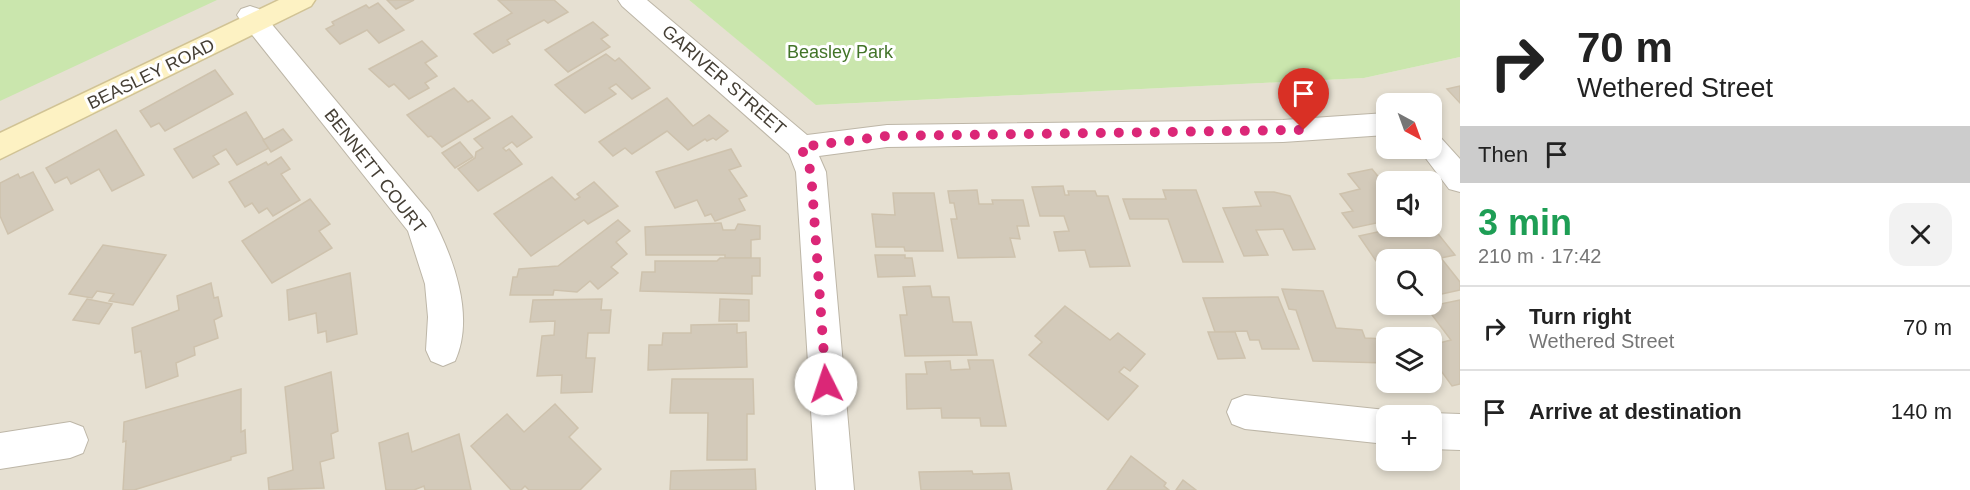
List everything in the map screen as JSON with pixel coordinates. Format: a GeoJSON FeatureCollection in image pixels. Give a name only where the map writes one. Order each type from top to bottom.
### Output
{"type":"FeatureCollection","features":[{"type":"Feature","properties":{"kind":"main road","name":"BEASLEY ROAD"},"geometry":{"type":"LineString","coordinates":[[0,147],[253,19],[280,0]]}},
{"type":"Feature","properties":{"kind":"main road","name":"BEASLEY ROAD"},"geometry":{"type":"LineString","coordinates":[[0,136],[253,19],[302,0]]}},
{"type":"Feature","properties":{"kind":"street","name":"GARIVER STREET"},"geometry":{"type":"LineString","coordinates":[[631,0],[801,147],[811,172],[835,490]]}},
{"type":"Feature","properties":{"kind":"street","name":"BENNETT COURT"},"geometry":{"type":"LineString","coordinates":[[253,19],[423,230],[437,264],[446,329],[443,350]]}},
{"type":"Feature","properties":{"kind":"street"},"geometry":{"type":"LineString","coordinates":[[801,147],[886,136],[1283,131],[1376,124]]}},
{"type":"Feature","properties":{"kind":"street"},"geometry":{"type":"LineString","coordinates":[[1442,159],[1460,180]]}},
{"type":"Feature","properties":{"kind":"street"},"geometry":{"type":"LineString","coordinates":[[1245,412],[1376,426]]}},
{"type":"Feature","properties":{"kind":"street"},"geometry":{"type":"LineString","coordinates":[[1442,431],[1460,432]]}},
{"type":"Feature","properties":{"kind":"street"},"geometry":{"type":"LineString","coordinates":[[0,451],[70,440]]}},
{"type":"Feature","properties":{"kind":"shaded area"},"geometry":{"type":"Polygon","coordinates":[[[213,0],[689,0],[817,105],[1364,78],[1460,57],[1460,490],[0,490],[0,98],[213,0]]]}},
{"type":"Feature","properties":{"kind":"green space"},"geometry":{"type":"Polygon","coordinates":[[[0,0],[217,0],[0,101],[0,0]]]}},
{"type":"Feature","properties":{"kind":"green space","name":"Beasley Park"},"geometry":{"type":"Polygon","coordinates":[[[689,0],[1460,0],[1460,57],[1364,78],[816,105],[689,0]]]}},
{"type":"Feature","properties":{"kind":"building"},"geometry":{"type":"Polygon","coordinates":[[[387,0],[414,0],[396,9],[387,0]]]}},
{"type":"Feature","properties":{"kind":"building"},"geometry":{"type":"Polygon","coordinates":[[[498,0],[554,0],[568,12],[548,23],[544,20],[507,40],[510,44],[493,53],[474,34],[512,13],[498,0]]]}},
{"type":"Feature","properties":{"kind":"building"},"geometry":{"type":"Polygon","coordinates":[[[378,3],[404,30],[379,43],[367,30],[340,44],[326,29],[334,25],[332,22],[366,5],[369,8],[378,3]]]}},
{"type":"Feature","properties":{"kind":"building"},"geometry":{"type":"Polygon","coordinates":[[[593,22],[608,35],[601,39],[610,47],[568,72],[545,50],[593,22]]]}},
{"type":"Feature","properties":{"kind":"building"},"geometry":{"type":"Polygon","coordinates":[[[422,41],[437,56],[425,63],[437,76],[425,83],[429,88],[409,99],[394,84],[389,87],[369,69],[422,41]]]}},
{"type":"Feature","properties":{"kind":"building"},"geometry":{"type":"Polygon","coordinates":[[[606,54],[615,61],[619,58],[650,88],[632,99],[616,84],[609,88],[616,94],[585,113],[555,85],[606,54]]]}},
{"type":"Feature","properties":{"kind":"building"},"geometry":{"type":"Polygon","coordinates":[[[215,70],[233,94],[165,131],[159,123],[151,127],[140,111],[215,70]]]}},
{"type":"Feature","properties":{"kind":"building"},"geometry":{"type":"Polygon","coordinates":[[[1460,86],[1460,103],[1447,89],[1460,86]]]}},
{"type":"Feature","properties":{"kind":"building"},"geometry":{"type":"Polygon","coordinates":[[[454,88],[468,102],[472,100],[490,118],[442,147],[431,136],[428,137],[407,115],[454,88]]]}},
{"type":"Feature","properties":{"kind":"building"},"geometry":{"type":"Polygon","coordinates":[[[667,98],[693,126],[709,115],[728,131],[716,140],[713,138],[707,141],[705,139],[688,150],[667,131],[632,154],[625,148],[613,156],[599,142],[667,98]]]}},
{"type":"Feature","properties":{"kind":"building"},"geometry":{"type":"Polygon","coordinates":[[[246,112],[269,148],[237,165],[226,149],[213,156],[219,164],[193,178],[174,149],[246,112]]]}},
{"type":"Feature","properties":{"kind":"building"},"geometry":{"type":"Polygon","coordinates":[[[512,116],[532,137],[517,147],[512,142],[503,148],[506,151],[509,149],[522,164],[478,191],[458,169],[475,158],[476,152],[483,148],[474,139],[512,116]]]}},
{"type":"Feature","properties":{"kind":"building"},"geometry":{"type":"Polygon","coordinates":[[[283,129],[292,140],[271,152],[263,140],[283,129]]]}},
{"type":"Feature","properties":{"kind":"building"},"geometry":{"type":"Polygon","coordinates":[[[116,130],[144,175],[112,191],[99,169],[71,184],[67,177],[55,183],[46,168],[116,130]]]}},
{"type":"Feature","properties":{"kind":"building"},"geometry":{"type":"Polygon","coordinates":[[[460,142],[473,157],[455,168],[442,153],[460,142]]]}},
{"type":"Feature","properties":{"kind":"building"},"geometry":{"type":"Polygon","coordinates":[[[731,149],[741,166],[729,170],[747,196],[739,199],[745,210],[715,221],[711,214],[705,216],[697,200],[675,208],[656,172],[731,149]]]}},
{"type":"Feature","properties":{"kind":"building"},"geometry":{"type":"Polygon","coordinates":[[[281,157],[290,169],[281,174],[300,200],[273,216],[267,208],[259,213],[252,203],[245,207],[229,182],[266,162],[268,165],[281,157]]]}},
{"type":"Feature","properties":{"kind":"building"},"geometry":{"type":"Polygon","coordinates":[[[1372,169],[1376,174],[1376,223],[1353,228],[1342,213],[1353,211],[1340,194],[1360,189],[1348,174],[1372,169]]]}},
{"type":"Feature","properties":{"kind":"building"},"geometry":{"type":"Polygon","coordinates":[[[33,172],[53,210],[8,234],[0,216],[0,183],[18,174],[20,178],[33,172]]]}},
{"type":"Feature","properties":{"kind":"building"},"geometry":{"type":"Polygon","coordinates":[[[552,177],[575,200],[580,197],[577,194],[594,182],[618,206],[588,224],[584,220],[531,256],[494,214],[552,177]]]}},
{"type":"Feature","properties":{"kind":"building"},"geometry":{"type":"Polygon","coordinates":[[[1063,186],[1065,195],[1069,195],[1068,191],[1095,191],[1097,196],[1108,196],[1130,266],[1090,267],[1085,250],[1059,251],[1054,232],[1069,231],[1064,216],[1040,216],[1032,187],[1063,186]]]}},
{"type":"Feature","properties":{"kind":"building"},"geometry":{"type":"Polygon","coordinates":[[[977,190],[979,204],[993,204],[992,200],[1023,200],[1029,226],[1017,226],[1020,239],[1010,238],[1015,257],[958,258],[951,219],[957,219],[954,203],[950,203],[948,191],[977,190]]]}},
{"type":"Feature","properties":{"kind":"building"},"geometry":{"type":"Polygon","coordinates":[[[1163,190],[1196,190],[1223,262],[1183,262],[1168,219],[1130,219],[1123,199],[1166,199],[1163,190]]]}},
{"type":"Feature","properties":{"kind":"building"},"geometry":{"type":"Polygon","coordinates":[[[1255,192],[1274,192],[1290,196],[1315,249],[1293,250],[1283,229],[1256,230],[1268,255],[1244,256],[1223,208],[1261,206],[1255,192]]]}},
{"type":"Feature","properties":{"kind":"building"},"geometry":{"type":"Polygon","coordinates":[[[893,193],[934,193],[943,251],[905,251],[904,247],[876,247],[872,214],[895,215],[893,193]]]}},
{"type":"Feature","properties":{"kind":"building"},"geometry":{"type":"Polygon","coordinates":[[[310,199],[330,224],[319,231],[332,248],[272,283],[242,241],[310,199]]]}},
{"type":"Feature","properties":{"kind":"building"},"geometry":{"type":"Polygon","coordinates":[[[618,220],[630,231],[616,242],[627,254],[611,267],[618,273],[598,289],[590,281],[577,292],[554,290],[553,295],[510,295],[513,277],[517,277],[519,269],[558,266],[618,220]]]}},
{"type":"Feature","properties":{"kind":"building"},"geometry":{"type":"Polygon","coordinates":[[[721,223],[723,230],[735,230],[738,224],[760,226],[760,239],[751,240],[751,258],[725,258],[725,255],[646,255],[645,227],[721,223]]]}},
{"type":"Feature","properties":{"kind":"building"},"geometry":{"type":"Polygon","coordinates":[[[1376,232],[1376,237],[1441,237],[1455,255],[1442,258],[1442,249],[1376,249],[1376,261],[1359,236],[1376,232]]]}},
{"type":"Feature","properties":{"kind":"building"},"geometry":{"type":"Polygon","coordinates":[[[103,245],[166,255],[133,305],[109,301],[114,294],[97,291],[92,298],[69,294],[103,245]]]}},
{"type":"Feature","properties":{"kind":"building"},"geometry":{"type":"Polygon","coordinates":[[[875,255],[905,255],[905,258],[912,258],[915,276],[878,277],[875,255]]]}},
{"type":"Feature","properties":{"kind":"building"},"geometry":{"type":"Polygon","coordinates":[[[720,258],[760,258],[760,276],[752,276],[752,294],[640,291],[642,272],[655,272],[655,261],[717,261],[720,258]]]}},
{"type":"Feature","properties":{"kind":"building"},"geometry":{"type":"Polygon","coordinates":[[[1442,259],[1460,282],[1460,290],[1442,294],[1442,259]]]}},
{"type":"Feature","properties":{"kind":"building"},"geometry":{"type":"Polygon","coordinates":[[[350,273],[357,334],[327,342],[326,331],[318,333],[316,313],[289,320],[287,290],[350,273]]]}},
{"type":"Feature","properties":{"kind":"building"},"geometry":{"type":"Polygon","coordinates":[[[211,283],[214,298],[218,297],[222,316],[214,320],[218,338],[194,347],[195,355],[176,363],[178,376],[146,388],[141,351],[135,353],[132,328],[179,310],[177,296],[211,283]]]}},
{"type":"Feature","properties":{"kind":"building"},"geometry":{"type":"Polygon","coordinates":[[[930,286],[932,297],[949,297],[953,322],[971,322],[977,355],[905,356],[900,315],[907,315],[903,287],[930,286]]]}},
{"type":"Feature","properties":{"kind":"building"},"geometry":{"type":"Polygon","coordinates":[[[1282,289],[1323,291],[1336,328],[1362,330],[1365,338],[1376,339],[1376,363],[1313,361],[1296,310],[1289,309],[1282,289]]]}},
{"type":"Feature","properties":{"kind":"building"},"geometry":{"type":"Polygon","coordinates":[[[1278,297],[1299,349],[1262,349],[1259,340],[1250,340],[1247,331],[1215,332],[1203,298],[1278,297]]]}},
{"type":"Feature","properties":{"kind":"building"},"geometry":{"type":"Polygon","coordinates":[[[87,299],[112,304],[99,324],[73,320],[87,299]]]}},
{"type":"Feature","properties":{"kind":"building"},"geometry":{"type":"Polygon","coordinates":[[[602,299],[601,310],[611,310],[609,333],[588,333],[586,358],[595,358],[592,392],[561,393],[562,375],[537,376],[542,336],[554,335],[555,321],[530,322],[533,300],[602,299]]]}},
{"type":"Feature","properties":{"kind":"building"},"geometry":{"type":"Polygon","coordinates":[[[720,299],[749,300],[749,321],[719,321],[720,299]]]}},
{"type":"Feature","properties":{"kind":"building"},"geometry":{"type":"Polygon","coordinates":[[[1460,300],[1460,384],[1452,386],[1442,372],[1442,342],[1451,340],[1432,315],[1442,315],[1442,304],[1460,300]]]}},
{"type":"Feature","properties":{"kind":"building"},"geometry":{"type":"Polygon","coordinates":[[[1065,306],[1110,340],[1118,333],[1145,354],[1130,371],[1124,367],[1119,372],[1138,386],[1108,420],[1029,355],[1042,342],[1035,336],[1065,306]]]}},
{"type":"Feature","properties":{"kind":"building"},"geometry":{"type":"Polygon","coordinates":[[[737,324],[737,333],[746,332],[747,367],[648,370],[649,345],[662,345],[663,333],[691,333],[691,325],[737,324]]]}},
{"type":"Feature","properties":{"kind":"building"},"geometry":{"type":"Polygon","coordinates":[[[1208,332],[1235,332],[1245,358],[1218,359],[1208,332]]]}},
{"type":"Feature","properties":{"kind":"building"},"geometry":{"type":"Polygon","coordinates":[[[968,360],[993,360],[1006,426],[981,426],[980,418],[942,418],[941,408],[907,409],[906,374],[927,374],[925,362],[950,361],[951,370],[970,369],[968,360]]]}},
{"type":"Feature","properties":{"kind":"building"},"geometry":{"type":"Polygon","coordinates":[[[331,372],[338,431],[331,434],[334,458],[320,462],[324,488],[269,490],[268,478],[293,470],[285,387],[331,372]]]}},
{"type":"Feature","properties":{"kind":"building"},"geometry":{"type":"Polygon","coordinates":[[[672,379],[753,379],[754,414],[747,414],[747,460],[707,460],[708,413],[670,413],[672,379]]]}},
{"type":"Feature","properties":{"kind":"building"},"geometry":{"type":"Polygon","coordinates":[[[241,389],[241,432],[245,430],[246,453],[231,457],[231,460],[134,490],[123,490],[126,441],[123,442],[124,422],[241,389]]]}},
{"type":"Feature","properties":{"kind":"building"},"geometry":{"type":"Polygon","coordinates":[[[555,404],[578,428],[569,437],[601,469],[580,490],[529,490],[525,486],[521,490],[511,490],[471,446],[507,414],[524,432],[555,404]]]}},
{"type":"Feature","properties":{"kind":"building"},"geometry":{"type":"Polygon","coordinates":[[[408,433],[412,452],[459,434],[471,490],[425,490],[424,486],[414,490],[386,490],[379,443],[408,433]]]}},
{"type":"Feature","properties":{"kind":"building"},"geometry":{"type":"Polygon","coordinates":[[[1131,456],[1166,483],[1164,486],[1169,490],[1107,490],[1131,456]]]}},
{"type":"Feature","properties":{"kind":"building"},"geometry":{"type":"Polygon","coordinates":[[[755,469],[756,490],[670,490],[671,471],[755,469]]]}},
{"type":"Feature","properties":{"kind":"building"},"geometry":{"type":"Polygon","coordinates":[[[972,471],[973,474],[1009,473],[1012,490],[921,490],[919,472],[972,471]]]}},
{"type":"Feature","properties":{"kind":"building"},"geometry":{"type":"Polygon","coordinates":[[[1183,480],[1196,490],[1176,490],[1183,480]]]}},
{"type":"Feature","properties":{"kind":"route"},"geometry":{"type":"LineString","coordinates":[[826,384],[811,172],[801,147],[886,136],[1304,130]]}}]}
